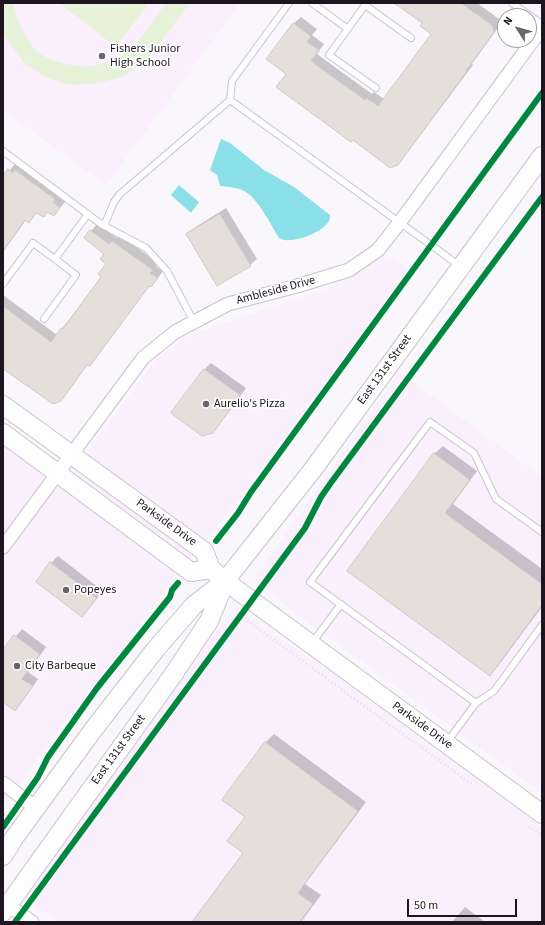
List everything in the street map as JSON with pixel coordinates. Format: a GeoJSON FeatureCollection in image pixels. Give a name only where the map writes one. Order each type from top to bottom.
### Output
{"type":"FeatureCollection","features":[{"type":"Feature","properties":{"kind":"street","name":"Ambleside Drive"},"geometry":{"type":"LineString","coordinates":[[3,547],[143,358],[175,332],[228,304],[297,286],[349,270],[378,250],[542,28]]}},
{"type":"Feature","properties":{"kind":"street","name":"East 131st Street"},"geometry":{"type":"LineString","coordinates":[[3,856],[93,730],[155,650],[194,605],[225,581],[314,468],[542,156]]}},
{"type":"Feature","properties":{"kind":"street","name":"Parkside Drive"},"geometry":{"type":"LineString","coordinates":[[3,405],[204,551],[211,569],[225,581],[542,814]]}},
{"type":"Feature","properties":{"kind":"street","name":"Parkside Drive"},"geometry":{"type":"LineString","coordinates":[[3,433],[191,572],[211,569]]}},
{"type":"Feature","properties":{"kind":"street","name":"East 131st Street"},"geometry":{"type":"LineString","coordinates":[[6,908],[193,646],[209,621],[225,581]]}},
{"type":"Feature","properties":{"kind":"street"},"geometry":{"type":"LineString","coordinates":[[3,783],[36,808]]}},
{"type":"Feature","properties":{"kind":"street"},"geometry":{"type":"LineString","coordinates":[[6,908],[32,922]]}},
{"type":"Feature","properties":{"kind":"lane"},"geometry":{"type":"LineString","coordinates":[[104,226],[114,202],[120,194],[230,100],[232,81],[289,3]]}},
{"type":"Feature","properties":{"kind":"lane"},"geometry":{"type":"LineString","coordinates":[[312,3],[348,29]]}},
{"type":"Feature","properties":{"kind":"lane"},"geometry":{"type":"LineString","coordinates":[[512,3],[542,24]]}},
{"type":"Feature","properties":{"kind":"lane"},"geometry":{"type":"LineString","coordinates":[[376,88],[329,55],[365,5],[411,38]]}},
{"type":"Feature","properties":{"kind":"lane"},"geometry":{"type":"LineString","coordinates":[[230,100],[461,267]]}},
{"type":"Feature","properties":{"kind":"lane"},"geometry":{"type":"LineString","coordinates":[[3,151],[104,226],[146,248],[167,271],[194,322]]}},
{"type":"Feature","properties":{"kind":"lane"},"geometry":{"type":"LineString","coordinates":[[55,259],[88,214]]}},
{"type":"Feature","properties":{"kind":"lane"},"geometry":{"type":"LineString","coordinates":[[3,284],[33,243],[76,276],[44,319]]}},
{"type":"Feature","properties":{"kind":"lane"},"geometry":{"type":"LineString","coordinates":[[476,703],[310,582],[430,422],[474,453],[496,499],[542,532]]}},
{"type":"Feature","properties":{"kind":"lane"},"geometry":{"type":"LineString","coordinates":[[311,644],[341,604]]}},
{"type":"Feature","properties":{"kind":"lane"},"geometry":{"type":"LineString","coordinates":[[446,744],[476,703],[494,691],[542,625]]}},
{"type":"Feature","properties":{"kind":"path"},"geometry":{"type":"LineString","coordinates":[[237,622],[252,601]]}},
{"type":"Feature","properties":{"kind":"path"},"geometry":{"type":"LineString","coordinates":[[242,616],[476,787]]}},
{"type":"Feature","properties":{"kind":"path"},"geometry":{"type":"LineString","coordinates":[[526,824],[542,836]]}},
{"type":"Feature","properties":{"kind":"shaded area","name":"Fishers Junior High School"},"geometry":{"type":"Polygon","coordinates":[[[3,3],[240,3],[106,185],[3,110],[3,3]]]}},
{"type":"Feature","properties":{"kind":"shaded area"},"geometry":{"type":"Polygon","coordinates":[[[383,254],[409,269],[243,494],[172,582],[40,754],[3,807],[3,422],[71,472],[159,356],[192,334],[342,283],[383,254]]]}},
{"type":"Feature","properties":{"kind":"shaded area"},"geometry":{"type":"Polygon","coordinates":[[[399,372],[542,477],[542,793],[298,615],[254,579],[399,372]]]}},
{"type":"Feature","properties":{"kind":"shaded area"},"geometry":{"type":"Polygon","coordinates":[[[235,607],[339,678],[542,827],[542,922],[58,922],[39,909],[23,895],[235,607]]]}},
{"type":"Feature","properties":{"kind":"green space"},"geometry":{"type":"Polygon","coordinates":[[[3,3],[13,3],[28,41],[42,55],[71,65],[92,66],[116,58],[128,51],[143,35],[166,3],[190,3],[147,60],[127,74],[118,78],[98,83],[79,85],[67,84],[45,77],[24,63],[3,35],[3,3]]]}},
{"type":"Feature","properties":{"kind":"green space"},"geometry":{"type":"Polygon","coordinates":[[[59,3],[149,3],[116,47],[59,3]]]}},
{"type":"Feature","properties":{"kind":"water"},"geometry":{"type":"Polygon","coordinates":[[[221,139],[230,143],[264,170],[294,187],[330,215],[326,226],[305,237],[290,240],[279,238],[264,212],[249,194],[232,187],[220,186],[217,175],[210,170],[221,139]]]}},
{"type":"Feature","properties":{"kind":"water"},"geometry":{"type":"Polygon","coordinates":[[[179,185],[199,202],[191,213],[171,195],[179,185]]]}},
{"type":"Feature","properties":{"kind":"building"},"geometry":{"type":"Polygon","coordinates":[[[394,3],[461,3],[492,25],[494,32],[398,165],[390,168],[353,140],[351,142],[276,87],[286,74],[266,59],[293,23],[311,36],[307,42],[319,50],[311,61],[365,100],[367,98],[378,106],[431,34],[420,26],[422,23],[394,3]]]}},
{"type":"Feature","properties":{"kind":"building"},"geometry":{"type":"Polygon","coordinates":[[[8,169],[13,173],[15,170],[55,199],[53,202],[60,208],[54,216],[47,212],[44,217],[36,213],[29,223],[25,220],[3,251],[3,176],[8,169]]]}},
{"type":"Feature","properties":{"kind":"building"},"geometry":{"type":"Polygon","coordinates":[[[220,214],[251,266],[217,286],[186,234],[220,214]]]}},
{"type":"Feature","properties":{"kind":"building"},"geometry":{"type":"Polygon","coordinates":[[[90,230],[109,244],[112,241],[153,270],[150,273],[158,278],[151,287],[149,286],[90,366],[87,365],[61,401],[53,404],[3,369],[3,306],[51,342],[61,328],[63,329],[101,277],[98,274],[106,264],[100,259],[104,254],[84,238],[90,230]]]}},
{"type":"Feature","properties":{"kind":"building","name":"Aurelio's Pizza"},"geometry":{"type":"Polygon","coordinates":[[[204,369],[240,395],[213,433],[202,436],[171,413],[204,369]]]}},
{"type":"Feature","properties":{"kind":"building"},"geometry":{"type":"Polygon","coordinates":[[[434,453],[470,480],[445,513],[542,584],[542,605],[490,676],[347,571],[434,453]]]}},
{"type":"Feature","properties":{"kind":"building","name":"Popeyes"},"geometry":{"type":"Polygon","coordinates":[[[50,562],[97,598],[82,617],[36,582],[50,562]]]}},
{"type":"Feature","properties":{"kind":"building","name":"City Barbeque"},"geometry":{"type":"Polygon","coordinates":[[[14,635],[40,654],[22,679],[33,686],[15,711],[3,702],[3,650],[14,635]]]}},
{"type":"Feature","properties":{"kind":"building"},"geometry":{"type":"Polygon","coordinates":[[[265,742],[358,811],[298,893],[313,904],[300,922],[192,922],[243,853],[227,841],[245,817],[222,800],[265,742]]]}},
{"type":"Feature","properties":{"kind":"cycle path"},"geometry":{"type":"LineString","coordinates":[[216,541],[238,513],[251,492],[542,93]]}},
{"type":"Feature","properties":{"kind":"cycle path"},"geometry":{"type":"LineString","coordinates":[[15,922],[305,528],[321,497],[330,484],[542,197]]}},
{"type":"Feature","properties":{"kind":"cycle path"},"geometry":{"type":"LineString","coordinates":[[3,827],[38,777],[48,757],[97,688],[170,597],[172,590],[178,583]]}},
{"type":"Feature","properties":{"kind":"place","name":"Fishers Junior High School"},"geometry":{"type":"Point","coordinates":[102,56]}},
{"type":"Feature","properties":{"kind":"place","name":"Aurelio's Pizza"},"geometry":{"type":"Point","coordinates":[206,404]}},
{"type":"Feature","properties":{"kind":"place","name":"Popeyes"},"geometry":{"type":"Point","coordinates":[66,590]}},
{"type":"Feature","properties":{"kind":"place","name":"City Barbeque"},"geometry":{"type":"Point","coordinates":[17,666]}}]}
